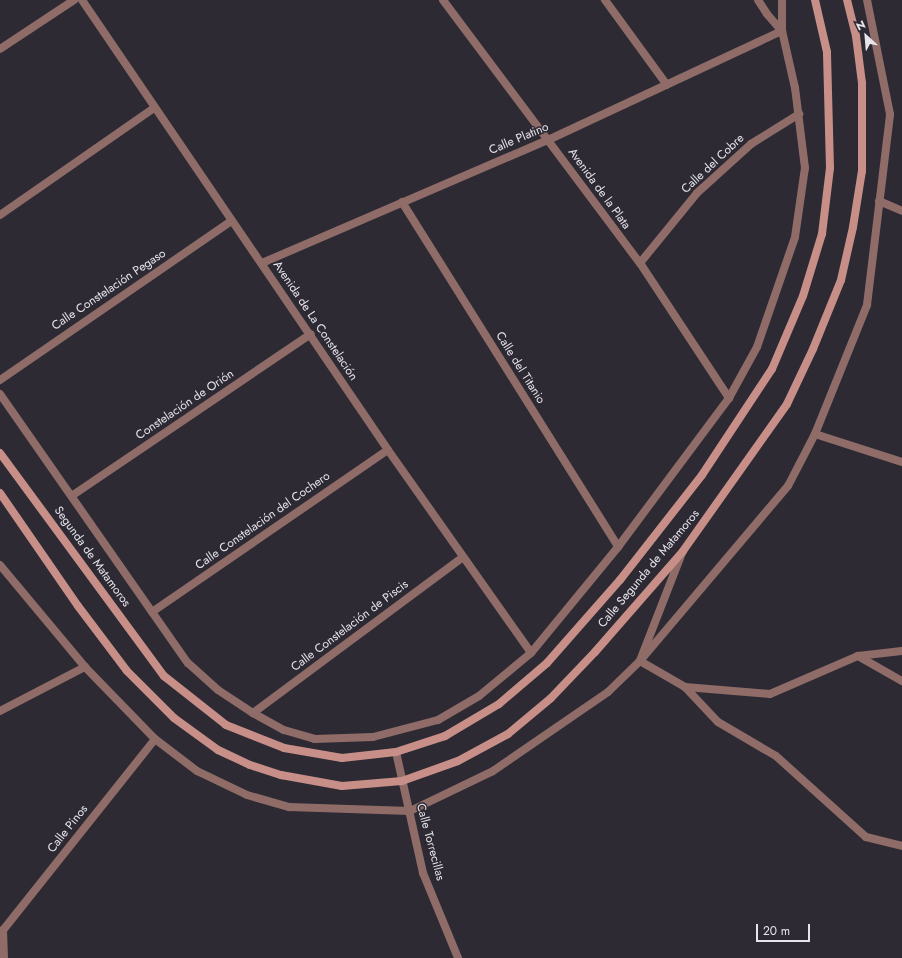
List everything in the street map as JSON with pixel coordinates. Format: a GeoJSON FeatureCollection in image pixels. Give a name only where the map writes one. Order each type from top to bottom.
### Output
{"type":"FeatureCollection","features":[{"type":"Feature","properties":{"kind":"main road","name":"Calle Segunda de Matamoros"},"geometry":{"type":"LineString","coordinates":[[164,676],[226,725],[284,748],[342,758],[396,752],[445,736],[499,704],[546,663],[620,580],[702,475],[772,369],[803,296],[822,234],[829,175],[827,52],[815,0]]}},
{"type":"Feature","properties":{"kind":"main road","name":"Calle Segunda de Matamoros"},"geometry":{"type":"LineString","coordinates":[[0,493],[78,606],[127,671],[150,697],[174,718],[218,750],[250,765],[287,777],[342,786],[402,781],[458,761],[508,734],[551,698],[595,652],[683,551],[787,404],[841,280],[853,227],[862,171],[862,83],[856,36],[847,0]]}},
{"type":"Feature","properties":{"kind":"main road","name":"Segunda de Matamoros"},"geometry":{"type":"LineString","coordinates":[[0,453],[164,676]]}},
{"type":"Feature","properties":{"kind":"street"},"geometry":{"type":"LineString","coordinates":[[0,49],[74,0]]}},
{"type":"Feature","properties":{"kind":"street","name":"Avenida de La Constelación"},"geometry":{"type":"LineString","coordinates":[[82,0],[154,108],[231,221],[311,334],[462,558],[531,653]]}},
{"type":"Feature","properties":{"kind":"street","name":"Avenida de la Plata"},"geometry":{"type":"LineString","coordinates":[[443,0],[640,264],[729,398]]}},
{"type":"Feature","properties":{"kind":"street"},"geometry":{"type":"LineString","coordinates":[[605,0],[667,85]]}},
{"type":"Feature","properties":{"kind":"street"},"geometry":{"type":"LineString","coordinates":[[758,0],[766,14],[782,31]]}},
{"type":"Feature","properties":{"kind":"street"},"geometry":{"type":"LineString","coordinates":[[0,394],[73,495],[188,663],[218,690],[253,713],[284,730],[315,739],[373,737],[438,720],[479,696],[531,653],[618,547],[729,398],[756,346],[795,237],[805,168],[798,114],[782,31],[782,0]]}},
{"type":"Feature","properties":{"kind":"street"},"geometry":{"type":"LineString","coordinates":[[0,565],[85,667],[154,739],[197,771],[220,783],[289,807],[410,811],[493,771],[608,692],[640,661],[788,486],[815,434],[867,305],[890,114],[867,0]]}},
{"type":"Feature","properties":{"kind":"street","name":"Calle Platino"},"geometry":{"type":"LineString","coordinates":[[262,263],[548,140],[782,31]]}},
{"type":"Feature","properties":{"kind":"street"},"geometry":{"type":"LineString","coordinates":[[0,214],[154,108]]}},
{"type":"Feature","properties":{"kind":"street","name":"Calle del Cobre"},"geometry":{"type":"LineString","coordinates":[[640,264],[697,193],[751,144],[798,114]]}},
{"type":"Feature","properties":{"kind":"street"},"geometry":{"type":"LineString","coordinates":[[879,201],[902,211]]}},
{"type":"Feature","properties":{"kind":"street","name":"Calle del Titanio"},"geometry":{"type":"LineString","coordinates":[[402,202],[618,547]]}},
{"type":"Feature","properties":{"kind":"street","name":"Calle Constelación Pegaso"},"geometry":{"type":"LineString","coordinates":[[0,380],[231,221]]}},
{"type":"Feature","properties":{"kind":"street","name":"Constelación de Orión"},"geometry":{"type":"LineString","coordinates":[[73,495],[311,334]]}},
{"type":"Feature","properties":{"kind":"street"},"geometry":{"type":"LineString","coordinates":[[815,434],[902,462]]}},
{"type":"Feature","properties":{"kind":"street","name":"Calle Constelación del Cochero"},"geometry":{"type":"LineString","coordinates":[[152,612],[388,450]]}},
{"type":"Feature","properties":{"kind":"street"},"geometry":{"type":"LineString","coordinates":[[640,661],[683,551]]}},
{"type":"Feature","properties":{"kind":"street","name":"Calle Constelación de Piscis"},"geometry":{"type":"LineString","coordinates":[[253,713],[462,558]]}},
{"type":"Feature","properties":{"kind":"street"},"geometry":{"type":"LineString","coordinates":[[685,687],[770,694],[858,656],[902,651]]}},
{"type":"Feature","properties":{"kind":"street"},"geometry":{"type":"LineString","coordinates":[[858,656],[902,681]]}},
{"type":"Feature","properties":{"kind":"street"},"geometry":{"type":"LineString","coordinates":[[640,661],[685,687],[718,722],[776,756],[866,837],[902,846]]}},
{"type":"Feature","properties":{"kind":"street"},"geometry":{"type":"LineString","coordinates":[[0,711],[85,667]]}},
{"type":"Feature","properties":{"kind":"street","name":"Calle Pinos"},"geometry":{"type":"LineString","coordinates":[[1,932],[154,739]]}},
{"type":"Feature","properties":{"kind":"street","name":"Calle Torrecillas"},"geometry":{"type":"LineString","coordinates":[[396,752],[423,873],[458,958]]}},
{"type":"Feature","properties":{"kind":"street"},"geometry":{"type":"LineString","coordinates":[[1,932],[4,958]]}}]}
